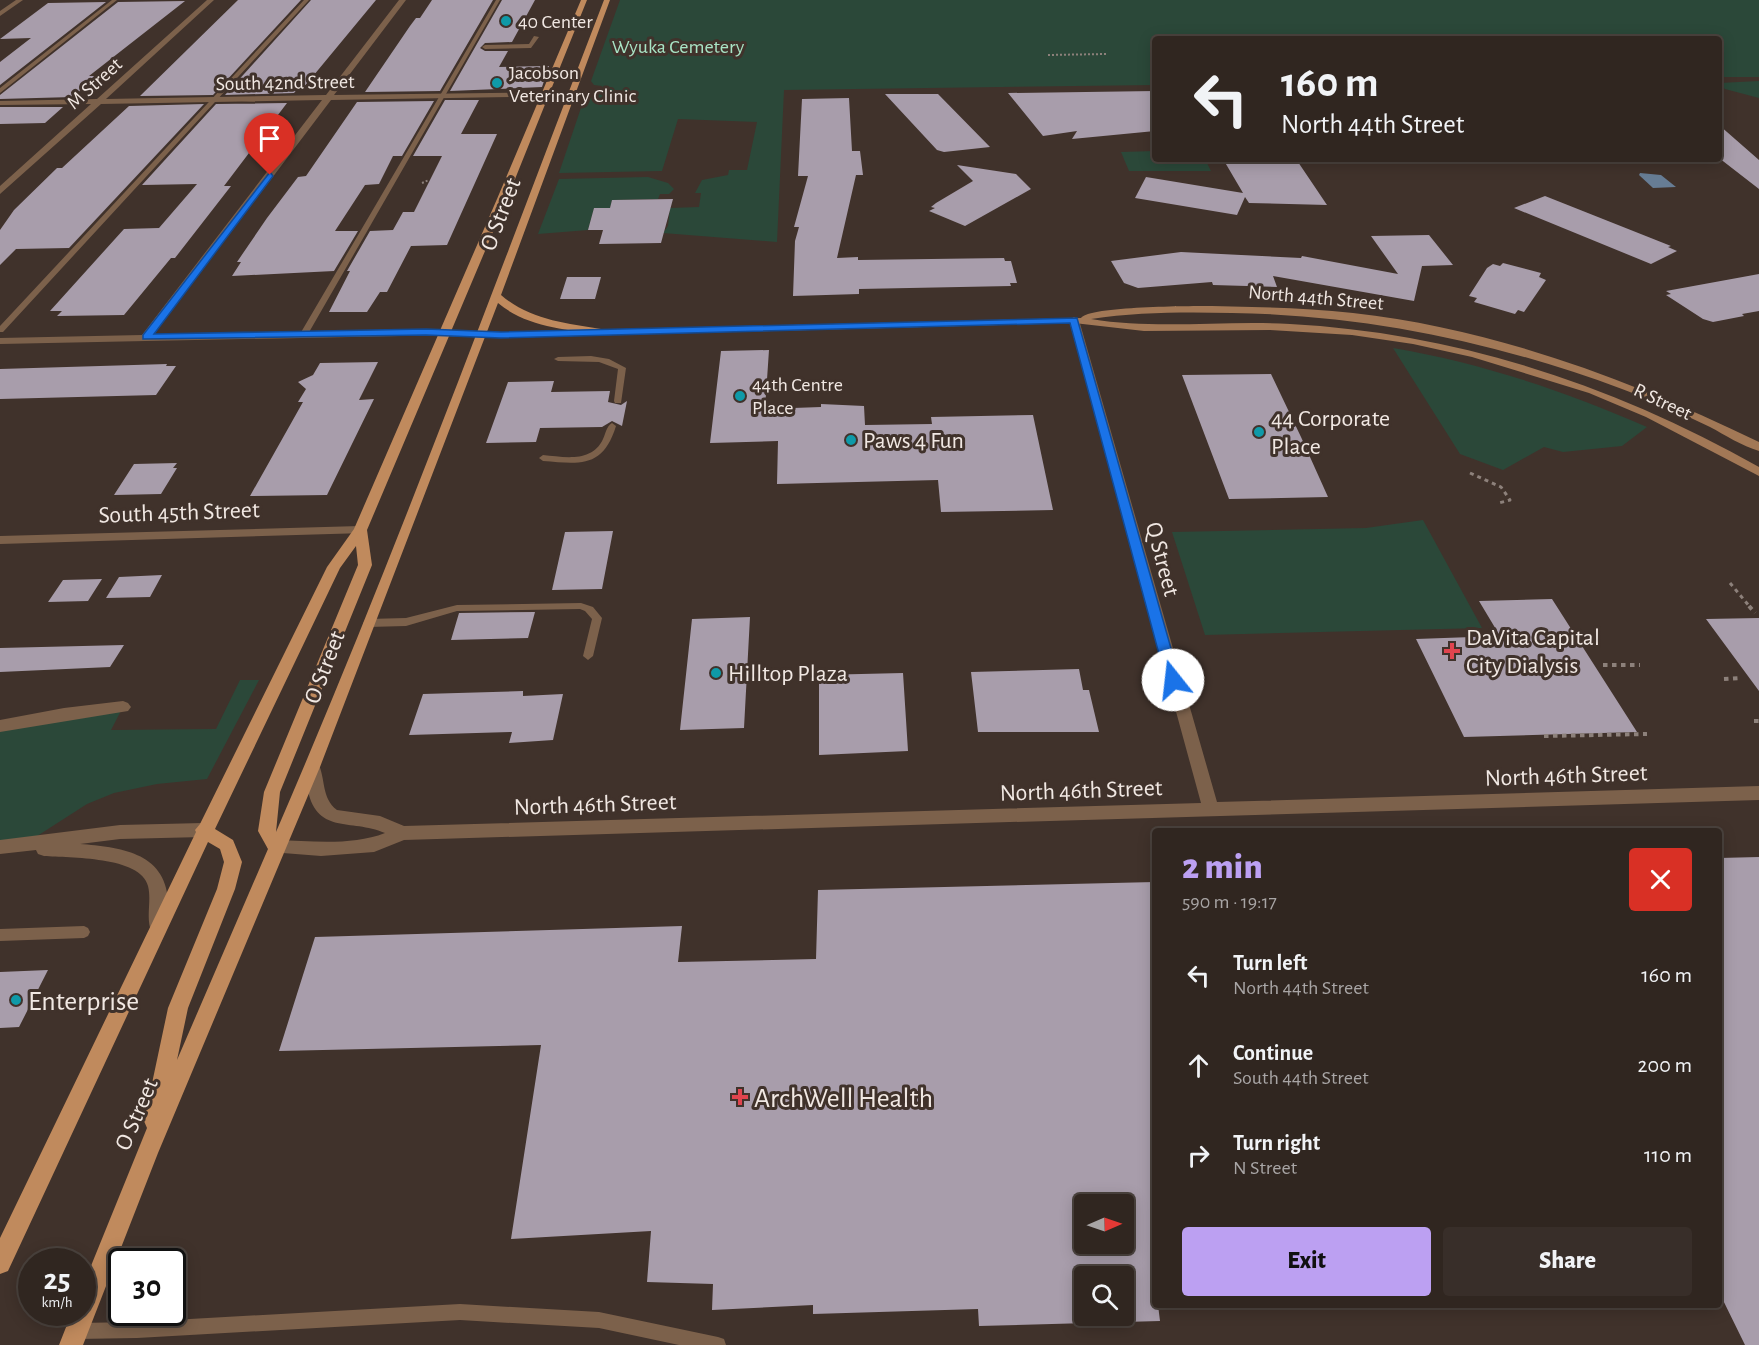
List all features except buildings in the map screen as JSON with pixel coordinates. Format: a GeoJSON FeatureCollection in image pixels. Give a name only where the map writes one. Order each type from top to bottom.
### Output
{"type":"FeatureCollection","features":[{"type":"Feature","properties":{"kind":"main road","name":"O Street"},"geometry":{"type":"LineString","coordinates":[[0,1263],[86,1075],[203,830],[334,567],[360,530],[506,191],[543,95],[584,0]]}},
{"type":"Feature","properties":{"kind":"main road","name":"O Street"},"geometry":{"type":"LineString","coordinates":[[74,1338],[148,1151],[312,767],[482,334],[607,0]]}},
{"type":"Feature","properties":{"kind":"main road"},"geometry":{"type":"LineString","coordinates":[[496,296],[511,311],[525,316],[601,332]]}},
{"type":"Feature","properties":{"kind":"main road","name":"North 44th Street"},"geometry":{"type":"LineString","coordinates":[[1074,320],[1119,310],[1254,308],[1331,313],[1447,331],[1552,360]]}},
{"type":"Feature","properties":{"kind":"main road","name":"North 44th Street"},"geometry":{"type":"LineString","coordinates":[[445,333],[601,332],[1074,320],[1124,327],[1262,326],[1358,333],[1469,353],[1546,375]]}},
{"type":"Feature","properties":{"kind":"main road","name":"R Street"},"geometry":{"type":"LineString","coordinates":[[1552,360],[1646,393],[1759,447]]}},
{"type":"Feature","properties":{"kind":"main road","name":"R Street"},"geometry":{"type":"LineString","coordinates":[[1546,375],[1632,407],[1759,472]]}},
{"type":"Feature","properties":{"kind":"main road"},"geometry":{"type":"LineString","coordinates":[[276,848],[266,831],[272,792],[365,565],[360,530]]}},
{"type":"Feature","properties":{"kind":"main road"},"geometry":{"type":"LineString","coordinates":[[148,1151],[167,1049],[178,1008],[226,889],[232,862],[227,845],[203,830]]}},
{"type":"Feature","properties":{"kind":"street"},"geometry":{"type":"LineString","coordinates":[[0,14],[20,0]]}},
{"type":"Feature","properties":{"kind":"street","name":"M Street"},"geometry":{"type":"LineString","coordinates":[[0,191],[211,0]]}},
{"type":"Feature","properties":{"kind":"street"},"geometry":{"type":"LineString","coordinates":[[146,337],[403,0]]}},
{"type":"Feature","properties":{"kind":"street","name":"South 42nd Street"},"geometry":{"type":"LineString","coordinates":[[0,103],[570,94]]}},
{"type":"Feature","properties":{"kind":"street","name":"Q Street"},"geometry":{"type":"LineString","coordinates":[[1074,320],[1211,810]]}},
{"type":"Feature","properties":{"kind":"street"},"geometry":{"type":"LineString","coordinates":[[0,340],[445,333]]}},
{"type":"Feature","properties":{"kind":"street","name":"South 45th Street"},"geometry":{"type":"LineString","coordinates":[[0,540],[360,530]]}},
{"type":"Feature","properties":{"kind":"street"},"geometry":{"type":"LineString","coordinates":[[0,726],[64,714],[123,707]]}},
{"type":"Feature","properties":{"kind":"street","name":"North 46th Street"},"geometry":{"type":"LineString","coordinates":[[312,767],[317,796],[325,810],[333,816],[380,823],[404,833]]}},
{"type":"Feature","properties":{"kind":"street","name":"North 46th Street"},"geometry":{"type":"LineString","coordinates":[[276,848],[321,849],[374,845],[404,833],[1759,793]]}},
{"type":"Feature","properties":{"kind":"street"},"geometry":{"type":"LineString","coordinates":[[20,847],[120,832],[203,830]]}},
{"type":"Feature","properties":{"kind":"street"},"geometry":{"type":"LineString","coordinates":[[0,847],[106,855],[142,864],[154,874],[160,894],[158,927]]}},
{"type":"Feature","properties":{"kind":"lane"},"geometry":{"type":"LineString","coordinates":[[0,91],[115,0]]}},
{"type":"Feature","properties":{"kind":"lane"},"geometry":{"type":"LineString","coordinates":[[0,330],[307,0]]}},
{"type":"Feature","properties":{"kind":"lane"},"geometry":{"type":"LineString","coordinates":[[304,334],[498,0]]}},
{"type":"Feature","properties":{"kind":"lane"},"geometry":{"type":"LineString","coordinates":[[485,47],[531,46],[536,37]]}},
{"type":"Feature","properties":{"kind":"lane"},"geometry":{"type":"LineString","coordinates":[[558,359],[596,358],[612,361],[622,368],[618,401]]}},
{"type":"Feature","properties":{"kind":"lane"},"geometry":{"type":"LineString","coordinates":[[543,458],[568,461],[595,456],[608,442],[612,426]]}},
{"type":"Feature","properties":{"kind":"lane"},"geometry":{"type":"LineString","coordinates":[[368,623],[406,622],[457,608],[581,606],[589,609],[597,618],[588,656]]}},
{"type":"Feature","properties":{"kind":"lane"},"geometry":{"type":"LineString","coordinates":[[0,935],[84,932]]}},
{"type":"Feature","properties":{"kind":"lane"},"geometry":{"type":"LineString","coordinates":[[74,1338],[137,1330],[460,1312],[598,1320],[718,1345]]}},
{"type":"Feature","properties":{"kind":"path"},"geometry":{"type":"LineString","coordinates":[[1048,55],[1106,54]]}},
{"type":"Feature","properties":{"kind":"path"},"geometry":{"type":"LineString","coordinates":[[422,183],[429,180]]}},
{"type":"Feature","properties":{"kind":"path"},"geometry":{"type":"LineString","coordinates":[[1470,473],[1501,487],[1510,500],[1499,503]]}},
{"type":"Feature","properties":{"kind":"path"},"geometry":{"type":"LineString","coordinates":[[1730,583],[1755,614]]}},
{"type":"Feature","properties":{"kind":"path"},"geometry":{"type":"LineString","coordinates":[[1603,666],[1640,664]]}},
{"type":"Feature","properties":{"kind":"path"},"geometry":{"type":"LineString","coordinates":[[1724,679],[1740,678]]}},
{"type":"Feature","properties":{"kind":"path"},"geometry":{"type":"LineString","coordinates":[[1544,736],[1647,734]]}},
{"type":"Feature","properties":{"kind":"green space","name":"Wyuka Cemetery"},"geometry":{"type":"Polygon","coordinates":[[[620,0],[1759,0],[1759,77],[1722,77],[1722,36],[1152,36],[1152,85],[784,90],[777,242],[663,233],[668,226],[670,208],[699,207],[701,193],[695,193],[702,180],[728,175],[729,170],[747,170],[757,122],[678,119],[662,171],[559,173],[586,93],[600,92],[602,86],[594,85],[591,81],[620,0]]]}},
{"type":"Feature","properties":{"kind":"green space"},"geometry":{"type":"Polygon","coordinates":[[[1759,81],[1759,98],[1725,89],[1722,83],[1759,81]]]}},
{"type":"Feature","properties":{"kind":"green space"},"geometry":{"type":"Polygon","coordinates":[[[1152,151],[1152,162],[1206,162],[1211,171],[1129,171],[1121,152],[1152,151]]]}},
{"type":"Feature","properties":{"kind":"green space"},"geometry":{"type":"Polygon","coordinates":[[[648,177],[668,183],[674,189],[669,194],[660,194],[658,199],[612,200],[610,208],[594,208],[588,230],[538,234],[559,179],[648,177]]]}},
{"type":"Feature","properties":{"kind":"green space"},"geometry":{"type":"Polygon","coordinates":[[[1393,348],[1490,370],[1554,390],[1647,427],[1622,446],[1563,452],[1544,447],[1503,470],[1460,454],[1393,348]]]}},
{"type":"Feature","properties":{"kind":"green space"},"geometry":{"type":"Polygon","coordinates":[[[1423,520],[1482,628],[1205,635],[1172,532],[1366,528],[1423,520]]]}},
{"type":"Feature","properties":{"kind":"green space"},"geometry":{"type":"Polygon","coordinates":[[[240,680],[259,680],[207,779],[157,784],[114,793],[87,804],[20,847],[0,847],[0,726],[123,707],[111,730],[216,729],[240,680]]]}},
{"type":"Feature","properties":{"kind":"water"},"geometry":{"type":"Polygon","coordinates":[[[1640,173],[1661,175],[1676,187],[1653,188],[1639,175],[1640,173]]]}},
{"type":"Feature","properties":{"kind":"place","name":"40 Center"},"geometry":{"type":"Point","coordinates":[506,21]}},
{"type":"Feature","properties":{"kind":"place","name":"Jacobson Veterinary Clinic"},"geometry":{"type":"Point","coordinates":[497,83]}},
{"type":"Feature","properties":{"kind":"place","name":"44th Centre Place"},"geometry":{"type":"Point","coordinates":[740,396]}},
{"type":"Feature","properties":{"kind":"place","name":"44 Corporate Place"},"geometry":{"type":"Point","coordinates":[1259,432]}},
{"type":"Feature","properties":{"kind":"place","name":"Paws 4 Fun"},"geometry":{"type":"Point","coordinates":[851,440]}},
{"type":"Feature","properties":{"kind":"place","name":"DaVita Capital City Dialysis"},"geometry":{"type":"Point","coordinates":[1452,651]}},
{"type":"Feature","properties":{"kind":"place","name":"Hilltop Plaza"},"geometry":{"type":"Point","coordinates":[716,673]}},
{"type":"Feature","properties":{"kind":"place","name":"Enterprise"},"geometry":{"type":"Point","coordinates":[16,1000]}},
{"type":"Feature","properties":{"kind":"place","name":"ArchWell Health"},"geometry":{"type":"Point","coordinates":[740,1097]}},
{"type":"Feature","properties":{"kind":"route"},"geometry":{"type":"LineString","coordinates":[[270,175],[146,337],[426,332],[501,335],[1074,320],[1173,680]]}}]}
